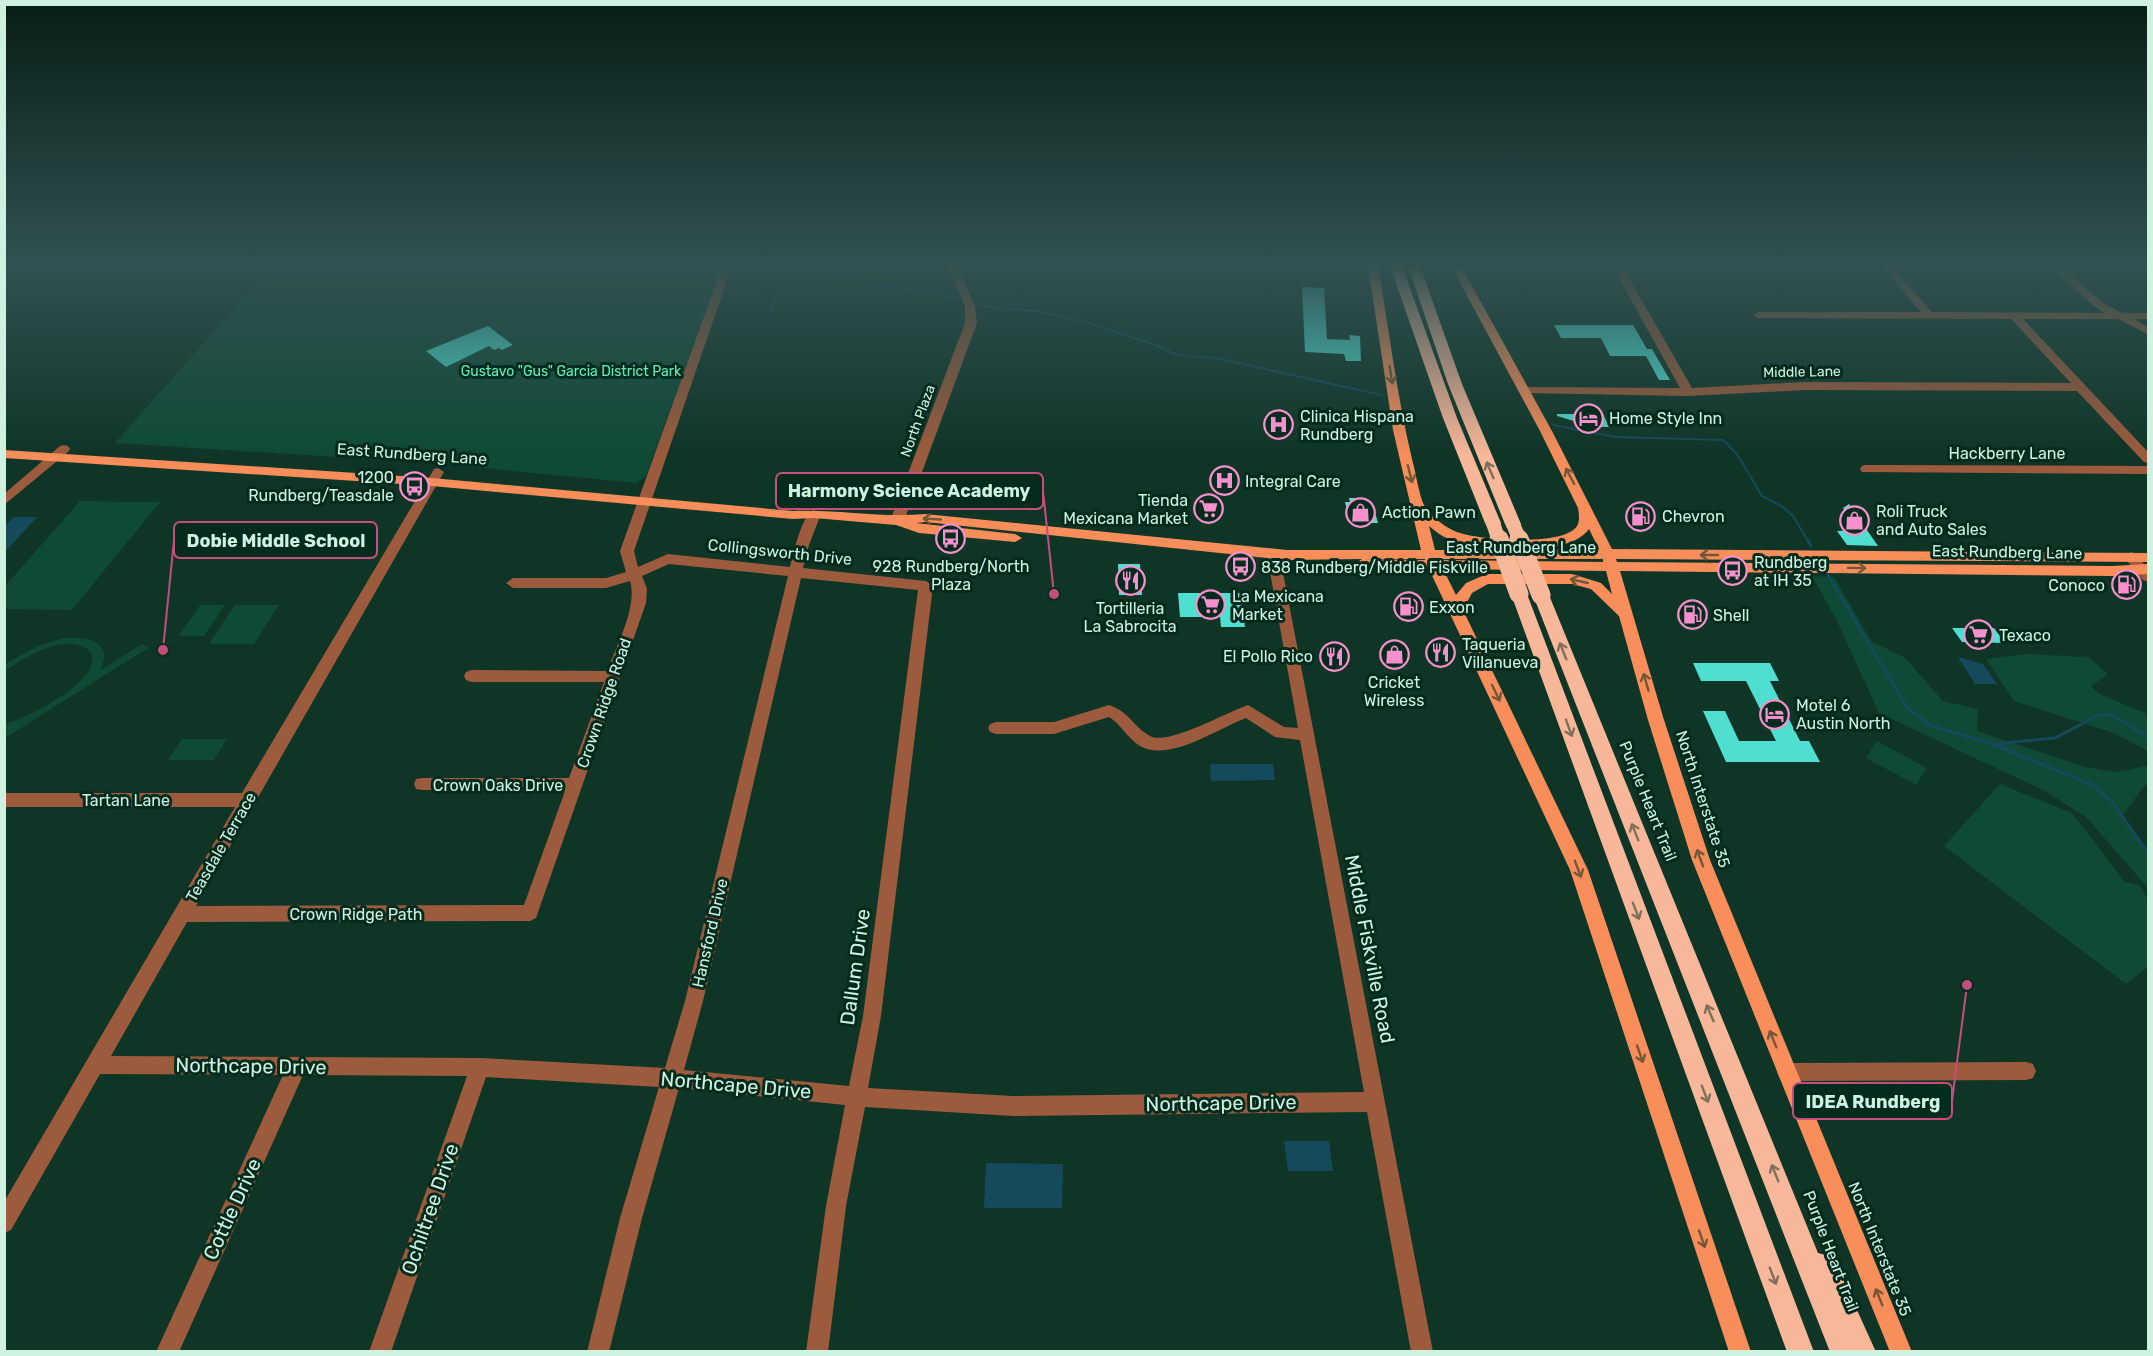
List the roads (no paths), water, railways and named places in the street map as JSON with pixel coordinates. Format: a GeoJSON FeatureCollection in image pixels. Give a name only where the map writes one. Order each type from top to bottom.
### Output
{"type":"FeatureCollection","features":[{"type":"Feature","properties":{"kind":"highway","name":"Purple Heart Trail"},"geometry":{"type":"LineString","coordinates":[[1418,329],[1450,418],[1493,523],[1530,595],[1651,872],[1796,1227],[1844,1352]]}},
{"type":"Feature","properties":{"kind":"highway","name":"Purple Heart Trail"},"geometry":{"type":"LineString","coordinates":[[1436,329],[1455,384],[1513,524],[1530,595],[1801,1352]]}},
{"type":"Feature","properties":{"kind":"highway"},"geometry":{"type":"LineString","coordinates":[[1796,1227],[1833,1286],[1863,1352]]}},
{"type":"Feature","properties":{"kind":"main road"},"geometry":{"type":"LineString","coordinates":[[1383,329],[1399,430],[1432,559],[1579,870],[1740,1352]]}},
{"type":"Feature","properties":{"kind":"main road","name":"North Interstate 35"},"geometry":{"type":"LineString","coordinates":[[1491,329],[1596,528],[1610,559],[1701,860],[1901,1352]]}},
{"type":"Feature","properties":{"kind":"main road","name":"East Rundberg Lane"},"geometry":{"type":"LineString","coordinates":[[4,445],[59,453],[435,477],[647,497],[793,515],[814,513],[897,521],[925,518],[968,521],[1274,559],[1774,561],[1991,556],[2131,557]]}},
{"type":"Feature","properties":{"kind":"main road","name":"East Rundberg Lane"},"geometry":{"type":"LineString","coordinates":[[4,454],[59,453]]}},
{"type":"Feature","properties":{"kind":"main road"},"geometry":{"type":"LineString","coordinates":[[1419,508],[1441,528],[1463,539],[1480,542],[1545,543],[1563,541],[1579,533],[1585,525],[1585,508]]}},
{"type":"Feature","properties":{"kind":"main road"},"geometry":{"type":"LineString","coordinates":[[1386,554],[1412,543],[1422,525]]}},
{"type":"Feature","properties":{"kind":"main road"},"geometry":{"type":"LineString","coordinates":[[1596,528],[1618,546],[1643,554]]}},
{"type":"Feature","properties":{"kind":"main road","name":"East Rundberg Lane"},"geometry":{"type":"LineString","coordinates":[[1274,559],[1386,554],[1432,559]]}},
{"type":"Feature","properties":{"kind":"main road","name":"East Rundberg Lane"},"geometry":{"type":"LineString","coordinates":[[1610,559],[1643,554],[2001,570],[2147,568]]}},
{"type":"Feature","properties":{"kind":"main road"},"geometry":{"type":"LineString","coordinates":[[1991,556],[2001,570]]}},
{"type":"Feature","properties":{"kind":"main road"},"geometry":{"type":"LineString","coordinates":[[1456,609],[1461,595],[1467,589],[1487,579],[1572,579],[1596,586],[1625,614]]}},
{"type":"Feature","properties":{"kind":"street","name":"Crown Ridge Road"},"geometry":{"type":"LineString","coordinates":[[530,913],[640,598],[641,590],[627,551],[705,329]]}},
{"type":"Feature","properties":{"kind":"street","name":"North Plaza"},"geometry":{"type":"LineString","coordinates":[[897,521],[969,329]]}},
{"type":"Feature","properties":{"kind":"street"},"geometry":{"type":"LineString","coordinates":[[1653,329],[1688,392]]}},
{"type":"Feature","properties":{"kind":"street"},"geometry":{"type":"LineString","coordinates":[[2026,329],[2148,459]]}},
{"type":"Feature","properties":{"kind":"street","name":"Middle Lane"},"geometry":{"type":"LineString","coordinates":[[1525,392],[1688,392],[1805,386],[2080,387]]}},
{"type":"Feature","properties":{"kind":"street"},"geometry":{"type":"LineString","coordinates":[[4,501],[59,453]]}},
{"type":"Feature","properties":{"kind":"street","name":"Hackberry Lane"},"geometry":{"type":"LineString","coordinates":[[1866,469],[2148,470]]}},
{"type":"Feature","properties":{"kind":"street","name":"Teasdale Terrace"},"geometry":{"type":"LineString","coordinates":[[4,1223],[397,538],[435,477]]}},
{"type":"Feature","properties":{"kind":"street","name":"Hansford Drive"},"geometry":{"type":"LineString","coordinates":[[598,1352],[631,1218],[694,1001],[802,545],[814,513]]}},
{"type":"Feature","properties":{"kind":"street"},"geometry":{"type":"LineString","coordinates":[[2131,557],[2147,568]]}},
{"type":"Feature","properties":{"kind":"street","name":"Collingsworth Drive"},"geometry":{"type":"LineString","coordinates":[[513,583],[606,583],[668,559],[926,586]]}},
{"type":"Feature","properties":{"kind":"street","name":"Middle Fiskville Road"},"geometry":{"type":"LineString","coordinates":[[1274,559],[1422,1352]]}},
{"type":"Feature","properties":{"kind":"street","name":"Dallum Drive"},"geometry":{"type":"LineString","coordinates":[[817,1352],[836,1206],[873,1016],[926,586]]}},
{"type":"Feature","properties":{"kind":"street"},"geometry":{"type":"LineString","coordinates":[[471,676],[613,677]]}},
{"type":"Feature","properties":{"kind":"street"},"geometry":{"type":"LineString","coordinates":[[996,729],[1054,728],[1108,711],[1122,718],[1140,738],[1150,744],[1161,746],[1248,711],[1281,733],[1308,734]]}},
{"type":"Feature","properties":{"kind":"street","name":"Crown Oaks Drive"},"geometry":{"type":"LineString","coordinates":[[422,784],[575,785]]}},
{"type":"Feature","properties":{"kind":"street","name":"Tartan Lane"},"geometry":{"type":"LineString","coordinates":[[4,800],[248,800]]}},
{"type":"Feature","properties":{"kind":"street","name":"Crown Ridge Path"},"geometry":{"type":"LineString","coordinates":[[183,914],[530,913]]}},
{"type":"Feature","properties":{"kind":"street","name":"Northcape Drive"},"geometry":{"type":"LineString","coordinates":[[95,1065],[480,1067],[672,1078],[857,1097],[1012,1106],[1376,1102]]}},
{"type":"Feature","properties":{"kind":"street","name":"Cottle Drive"},"geometry":{"type":"LineString","coordinates":[[167,1352],[297,1067]]}},
{"type":"Feature","properties":{"kind":"street","name":"Ochiltree Drive"},"geometry":{"type":"LineString","coordinates":[[380,1352],[480,1067]]}},
{"type":"Feature","properties":{"kind":"street"},"geometry":{"type":"LineString","coordinates":[[1787,1072],[2026,1071]]}},
{"type":"Feature","properties":{"kind":"water"},"geometry":{"type":"Polygon","coordinates":[[[13,517],[37,517],[5,552],[5,526],[13,517]]]}},
{"type":"Feature","properties":{"kind":"water"},"geometry":{"type":"Polygon","coordinates":[[[1958,657],[1983,664],[1997,684],[1975,684],[1958,657]]]}},
{"type":"Feature","properties":{"kind":"water"},"geometry":{"type":"Polygon","coordinates":[[[1210,764],[1273,764],[1275,780],[1211,781],[1210,764]]]}},
{"type":"Feature","properties":{"kind":"water"},"geometry":{"type":"Polygon","coordinates":[[[1284,1141],[1329,1141],[1333,1171],[1288,1171],[1284,1141]]]}},
{"type":"Feature","properties":{"kind":"water"},"geometry":{"type":"Polygon","coordinates":[[[986,1163],[1063,1164],[1062,1208],[984,1208],[986,1163]]]}},
{"type":"Feature","properties":{"kind":"waterway"},"geometry":{"type":"LineString","coordinates":[[1107,329],[1156,345],[1177,355],[1220,359],[1382,395]]}},
{"type":"Feature","properties":{"kind":"waterway"},"geometry":{"type":"LineString","coordinates":[[1553,425],[1616,437],[1723,440],[1737,454],[1762,496],[1783,507],[1793,516],[1808,541]]}},
{"type":"Feature","properties":{"kind":"waterway"},"geometry":{"type":"LineString","coordinates":[[1807,539],[1811,546]]}},
{"type":"Feature","properties":{"kind":"waterway"},"geometry":{"type":"LineString","coordinates":[[1828,575],[1906,706],[1929,725],[1992,744],[2093,785],[2113,803],[2148,853]]}},
{"type":"Feature","properties":{"kind":"waterway"},"geometry":{"type":"LineString","coordinates":[[1995,744],[2055,738],[2099,715],[2112,715],[2148,737]]}},
{"type":"Feature","properties":{"kind":"place","name":"Home Style Inn"},"geometry":{"type":"Point","coordinates":[1588,418]}},
{"type":"Feature","properties":{"kind":"place","name":"Clinica Hispana Rundberg"},"geometry":{"type":"Point","coordinates":[1279,425]}},
{"type":"Feature","properties":{"kind":"place","name":"Integral Care"},"geometry":{"type":"Point","coordinates":[1224,481]}},
{"type":"Feature","properties":{"kind":"place","name":"1200 Rundberg/Teasdale"},"geometry":{"type":"Point","coordinates":[415,486]}},
{"type":"Feature","properties":{"kind":"place","name":"Tienda Mexicana Market"},"geometry":{"type":"Point","coordinates":[1209,509]}},
{"type":"Feature","properties":{"kind":"place","name":"Action Pawn"},"geometry":{"type":"Point","coordinates":[1361,512]}},
{"type":"Feature","properties":{"kind":"place","name":"Chevron"},"geometry":{"type":"Point","coordinates":[1641,516]}},
{"type":"Feature","properties":{"kind":"place","name":"Roli Truck and Auto Sales"},"geometry":{"type":"Point","coordinates":[1855,520]}},
{"type":"Feature","properties":{"kind":"place","name":"928 Rundberg/North Plaza"},"geometry":{"type":"Point","coordinates":[951,538]}},
{"type":"Feature","properties":{"kind":"place","name":"838 Rundberg/Middle Fiskville"},"geometry":{"type":"Point","coordinates":[1240,567]}},
{"type":"Feature","properties":{"kind":"place","name":"Rundberg at IH 35"},"geometry":{"type":"Point","coordinates":[1733,571]}},
{"type":"Feature","properties":{"kind":"place","name":"Tortilleria La Sabrocita"},"geometry":{"type":"Point","coordinates":[1130,580]}},
{"type":"Feature","properties":{"kind":"place","name":"Conoco"},"geometry":{"type":"Point","coordinates":[2126,585]}},
{"type":"Feature","properties":{"kind":"place","name":"Harmony Science Academy"},"geometry":{"type":"Point","coordinates":[1054,594]}},
{"type":"Feature","properties":{"kind":"place","name":"La Mexicana Market"},"geometry":{"type":"Point","coordinates":[1211,605]}},
{"type":"Feature","properties":{"kind":"place","name":"Exxon"},"geometry":{"type":"Point","coordinates":[1408,607]}},
{"type":"Feature","properties":{"kind":"place","name":"Shell"},"geometry":{"type":"Point","coordinates":[1692,615]}},
{"type":"Feature","properties":{"kind":"place","name":"Texaco"},"geometry":{"type":"Point","coordinates":[1978,635]}},
{"type":"Feature","properties":{"kind":"place","name":"Dobie Middle School"},"geometry":{"type":"Point","coordinates":[163,650]}},
{"type":"Feature","properties":{"kind":"place","name":"Taqueria Villanueva"},"geometry":{"type":"Point","coordinates":[1441,653]}},
{"type":"Feature","properties":{"kind":"place","name":"Cricket Wireless"},"geometry":{"type":"Point","coordinates":[1394,654]}},
{"type":"Feature","properties":{"kind":"place","name":"El Pollo Rico"},"geometry":{"type":"Point","coordinates":[1334,656]}},
{"type":"Feature","properties":{"kind":"place","name":"Motel 6 Austin North"},"geometry":{"type":"Point","coordinates":[1775,714]}},
{"type":"Feature","properties":{"kind":"place","name":"IDEA Rundberg"},"geometry":{"type":"Point","coordinates":[1967,985]}},
{"type":"Feature","properties":{"kind":"park label","name":"Gustavo \"Gus\" Garcia District Park"},"geometry":{"type":"Point","coordinates":[571,371]}}]}
